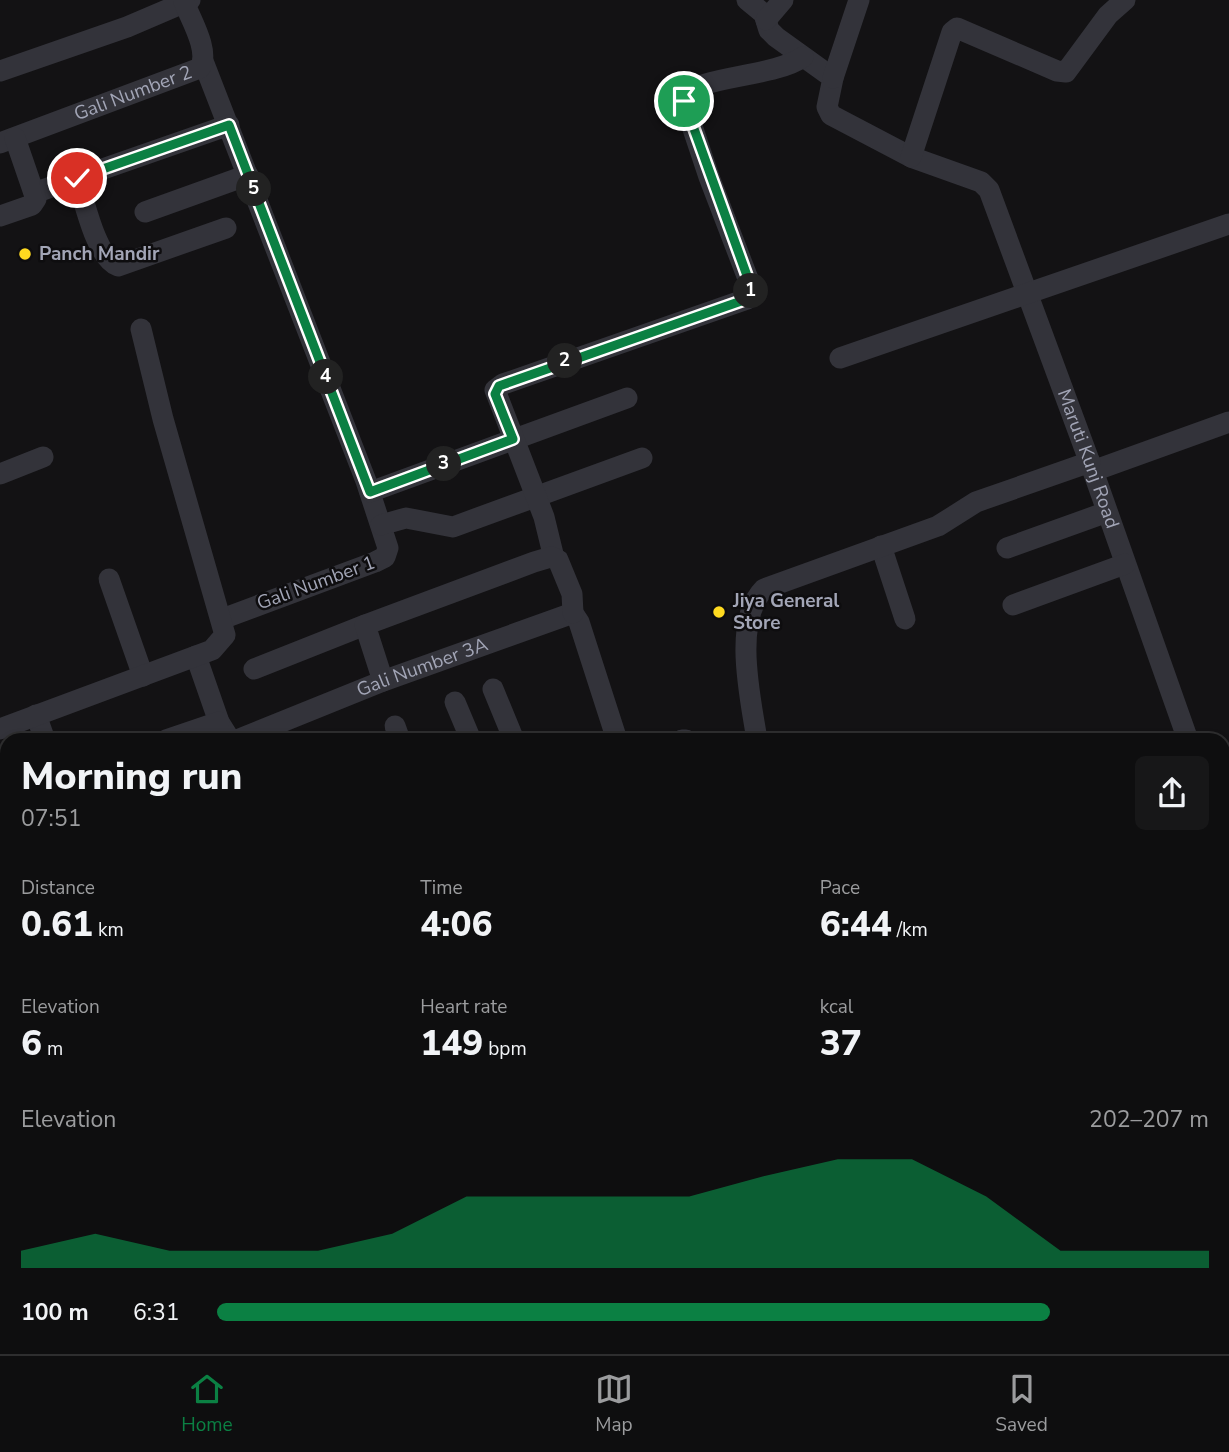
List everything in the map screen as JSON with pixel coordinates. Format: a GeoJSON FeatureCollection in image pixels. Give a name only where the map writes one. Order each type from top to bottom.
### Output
{"type":"FeatureCollection","features":[{"type":"Feature","properties":{"kind":"street"},"geometry":{"type":"LineString","coordinates":[[747,0],[764,14],[771,33],[833,78]]}},
{"type":"Feature","properties":{"kind":"street"},"geometry":{"type":"LineString","coordinates":[[766,20],[783,0]]}},
{"type":"Feature","properties":{"kind":"street"},"geometry":{"type":"LineString","coordinates":[[859,0],[833,78],[828,113],[911,157],[952,32],[957,28],[1057,71],[1066,72],[1108,15],[1125,0]]}},
{"type":"Feature","properties":{"kind":"street"},"geometry":{"type":"LineString","coordinates":[[0,71],[176,3]]}},
{"type":"Feature","properties":{"kind":"street","name":"Gali Number 2"},"geometry":{"type":"LineString","coordinates":[[8,141],[200,68],[203,61],[176,3]]}},
{"type":"Feature","properties":{"kind":"street"},"geometry":{"type":"LineString","coordinates":[[615,733],[579,622],[573,613],[572,594],[554,558],[536,495],[495,394],[499,386],[747,299],[751,294],[750,284],[709,177],[682,96],[701,87],[787,66],[803,57]]}},
{"type":"Feature","properties":{"kind":"street","name":"Gali Number 1"},"geometry":{"type":"LineString","coordinates":[[203,61],[370,492],[388,548],[381,559],[222,619]]}},
{"type":"Feature","properties":{"kind":"street"},"geometry":{"type":"LineString","coordinates":[[0,216],[77,178],[229,125]]}},
{"type":"Feature","properties":{"kind":"street"},"geometry":{"type":"LineString","coordinates":[[8,141],[32,199]]}},
{"type":"Feature","properties":{"kind":"street","name":"Maruti Kunj Road"},"geometry":{"type":"LineString","coordinates":[[911,157],[981,182],[992,195],[1092,466],[1185,733]]}},
{"type":"Feature","properties":{"kind":"street"},"geometry":{"type":"LineString","coordinates":[[145,212],[248,175]]}},
{"type":"Feature","properties":{"kind":"street"},"geometry":{"type":"LineString","coordinates":[[77,178],[99,244],[111,264],[118,266],[226,228]]}},
{"type":"Feature","properties":{"kind":"street"},"geometry":{"type":"LineString","coordinates":[[840,358],[1229,224]]}},
{"type":"Feature","properties":{"kind":"street"},"geometry":{"type":"LineString","coordinates":[[0,729],[196,656],[223,641],[225,635],[222,619],[163,419],[141,329]]}},
{"type":"Feature","properties":{"kind":"street"},"geometry":{"type":"LineString","coordinates":[[370,492],[627,398]]}},
{"type":"Feature","properties":{"kind":"street"},"geometry":{"type":"LineString","coordinates":[[756,733],[745,656],[753,605],[759,594],[769,586],[938,526],[975,502],[1229,422]]}},
{"type":"Feature","properties":{"kind":"street"},"geometry":{"type":"LineString","coordinates":[[0,474],[43,457]]}},
{"type":"Feature","properties":{"kind":"street"},"geometry":{"type":"LineString","coordinates":[[381,525],[406,518],[453,527],[642,458]]}},
{"type":"Feature","properties":{"kind":"street"},"geometry":{"type":"LineString","coordinates":[[1007,548],[1107,512]]}},
{"type":"Feature","properties":{"kind":"street"},"geometry":{"type":"LineString","coordinates":[[881,546],[905,620]]}},
{"type":"Feature","properties":{"kind":"street"},"geometry":{"type":"LineString","coordinates":[[254,669],[534,562],[554,558]]}},
{"type":"Feature","properties":{"kind":"street"},"geometry":{"type":"LineString","coordinates":[[1013,605],[1125,564]]}},
{"type":"Feature","properties":{"kind":"street"},"geometry":{"type":"LineString","coordinates":[[109,579],[143,676]]}},
{"type":"Feature","properties":{"kind":"street","name":"Gali Number 3A"},"geometry":{"type":"LineString","coordinates":[[254,733],[383,681],[573,613]]}},
{"type":"Feature","properties":{"kind":"street"},"geometry":{"type":"LineString","coordinates":[[365,625],[383,681]]}},
{"type":"Feature","properties":{"kind":"street"},"geometry":{"type":"LineString","coordinates":[[187,733],[219,722],[196,656]]}},
{"type":"Feature","properties":{"kind":"street"},"geometry":{"type":"LineString","coordinates":[[493,689],[511,733]]}},
{"type":"Feature","properties":{"kind":"street"},"geometry":{"type":"LineString","coordinates":[[455,702],[468,733]]}},
{"type":"Feature","properties":{"kind":"street"},"geometry":{"type":"LineString","coordinates":[[36,715],[43,733]]}},
{"type":"Feature","properties":{"kind":"street","name":"Gali Number 3A"},"geometry":{"type":"LineString","coordinates":[[219,722],[226,733]]}},
{"type":"Feature","properties":{"kind":"place","name":"Panch Mandir"},"geometry":{"type":"Point","coordinates":[25,254]}},
{"type":"Feature","properties":{"kind":"place","name":"Jiya General Store"},"geometry":{"type":"Point","coordinates":[719,612]}},
{"type":"Feature","properties":{"kind":"route"},"geometry":{"type":"LineString","coordinates":[[77,178],[229,125],[370,492],[513,439],[495,394],[499,386],[603,347],[740,304],[747,299],[751,294],[750,284],[709,177],[684,101]]}}]}
